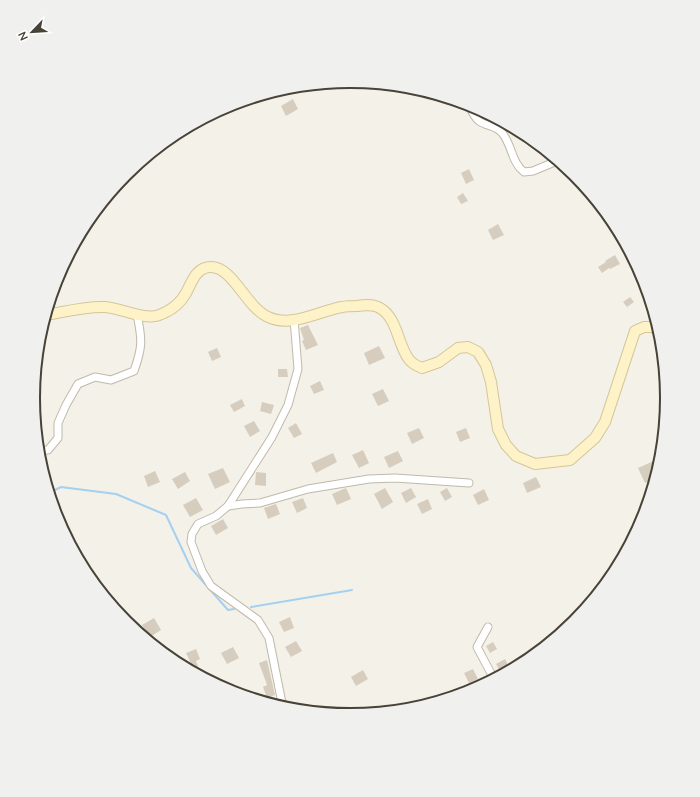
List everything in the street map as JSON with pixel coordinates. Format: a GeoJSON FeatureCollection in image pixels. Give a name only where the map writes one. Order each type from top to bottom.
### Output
{"type":"FeatureCollection","features":[{"type":"Feature","properties":{"kind":"main road"},"geometry":{"type":"LineString","coordinates":[[52,314],[88,307],[106,307],[148,317],[156,316],[168,311],[178,304],[195,274],[209,267],[220,268],[227,273],[254,307],[268,317],[279,320],[294,319],[341,307],[369,304],[378,307],[387,314],[408,358],[415,365],[422,368],[439,362],[458,348],[468,347],[478,352],[488,371],[494,397],[498,429],[506,445],[516,456],[534,464],[570,460],[595,438],[605,422],[636,332],[644,327],[651,327]]}},
{"type":"Feature","properties":{"kind":"street"},"geometry":{"type":"LineString","coordinates":[[476,115],[479,120],[486,125],[498,128],[504,135],[517,164],[524,172],[533,171],[552,163]]}},
{"type":"Feature","properties":{"kind":"street"},"geometry":{"type":"LineString","coordinates":[[45,450],[48,450],[58,438],[58,423],[78,384],[95,377],[111,380],[134,371],[141,353],[142,336],[137,314]]}},
{"type":"Feature","properties":{"kind":"street"},"geometry":{"type":"LineString","coordinates":[[282,701],[269,638],[258,620],[211,586],[202,571],[191,542],[192,534],[198,524],[216,516],[228,506],[272,437],[288,405],[298,369],[294,319]]}},
{"type":"Feature","properties":{"kind":"street"},"geometry":{"type":"LineString","coordinates":[[228,506],[260,503],[308,489],[369,479],[395,478],[469,483]]}},
{"type":"Feature","properties":{"kind":"street"},"geometry":{"type":"LineString","coordinates":[[488,627],[478,647],[492,674]]}},
{"type":"Feature","properties":{"kind":"building"},"geometry":{"type":"Polygon","coordinates":[[[293,99],[298,109],[286,116],[281,106],[293,99]]]}},
{"type":"Feature","properties":{"kind":"building"},"geometry":{"type":"Polygon","coordinates":[[[469,169],[474,180],[466,184],[461,173],[469,169]]]}},
{"type":"Feature","properties":{"kind":"building"},"geometry":{"type":"Polygon","coordinates":[[[463,193],[468,201],[461,204],[457,197],[463,193]]]}},
{"type":"Feature","properties":{"kind":"building"},"geometry":{"type":"Polygon","coordinates":[[[498,224],[504,235],[493,240],[488,230],[498,224]]]}},
{"type":"Feature","properties":{"kind":"building"},"geometry":{"type":"Polygon","coordinates":[[[615,255],[620,264],[610,269],[609,268],[602,273],[598,267],[615,255]]]}},
{"type":"Feature","properties":{"kind":"building"},"geometry":{"type":"Polygon","coordinates":[[[630,297],[634,302],[627,307],[623,302],[630,297]]]}},
{"type":"Feature","properties":{"kind":"building"},"geometry":{"type":"Polygon","coordinates":[[[308,325],[318,345],[306,350],[302,341],[304,340],[300,328],[308,325]]]}},
{"type":"Feature","properties":{"kind":"building"},"geometry":{"type":"Polygon","coordinates":[[[379,346],[385,358],[369,365],[364,353],[379,346]]]}},
{"type":"Feature","properties":{"kind":"building"},"geometry":{"type":"Polygon","coordinates":[[[217,348],[221,357],[212,361],[208,352],[217,348]]]}},
{"type":"Feature","properties":{"kind":"building"},"geometry":{"type":"Polygon","coordinates":[[[278,369],[287,369],[288,377],[278,377],[278,369]]]}},
{"type":"Feature","properties":{"kind":"building"},"geometry":{"type":"Polygon","coordinates":[[[320,381],[324,390],[314,394],[310,386],[320,381]]]}},
{"type":"Feature","properties":{"kind":"building"},"geometry":{"type":"Polygon","coordinates":[[[383,389],[389,401],[378,406],[372,394],[383,389]]]}},
{"type":"Feature","properties":{"kind":"building"},"geometry":{"type":"Polygon","coordinates":[[[242,399],[245,406],[234,412],[230,405],[242,399]]]}},
{"type":"Feature","properties":{"kind":"building"},"geometry":{"type":"Polygon","coordinates":[[[262,402],[274,405],[271,414],[260,411],[262,402]]]}},
{"type":"Feature","properties":{"kind":"building"},"geometry":{"type":"Polygon","coordinates":[[[254,421],[260,431],[250,437],[244,426],[254,421]]]}},
{"type":"Feature","properties":{"kind":"building"},"geometry":{"type":"Polygon","coordinates":[[[296,423],[302,434],[294,438],[288,428],[296,423]]]}},
{"type":"Feature","properties":{"kind":"building"},"geometry":{"type":"Polygon","coordinates":[[[419,428],[424,438],[412,444],[407,433],[419,428]]]}},
{"type":"Feature","properties":{"kind":"building"},"geometry":{"type":"Polygon","coordinates":[[[466,428],[470,438],[460,442],[456,432],[466,428]]]}},
{"type":"Feature","properties":{"kind":"building"},"geometry":{"type":"Polygon","coordinates":[[[363,450],[369,463],[359,468],[352,455],[363,450]]]}},
{"type":"Feature","properties":{"kind":"building"},"geometry":{"type":"Polygon","coordinates":[[[398,451],[403,461],[389,468],[384,457],[398,451]]]}},
{"type":"Feature","properties":{"kind":"building"},"geometry":{"type":"Polygon","coordinates":[[[333,453],[337,462],[316,473],[311,463],[333,453]]]}},
{"type":"Feature","properties":{"kind":"building"},"geometry":{"type":"Polygon","coordinates":[[[653,461],[648,481],[645,483],[638,468],[653,461]]]}},
{"type":"Feature","properties":{"kind":"building"},"geometry":{"type":"Polygon","coordinates":[[[223,468],[230,482],[215,489],[208,474],[223,468]]]}},
{"type":"Feature","properties":{"kind":"building"},"geometry":{"type":"Polygon","coordinates":[[[155,471],[160,482],[148,487],[144,476],[155,471]]]}},
{"type":"Feature","properties":{"kind":"building"},"geometry":{"type":"Polygon","coordinates":[[[185,472],[190,481],[178,489],[172,479],[185,472]]]}},
{"type":"Feature","properties":{"kind":"building"},"geometry":{"type":"Polygon","coordinates":[[[256,472],[266,473],[266,486],[255,485],[256,472]]]}},
{"type":"Feature","properties":{"kind":"building"},"geometry":{"type":"Polygon","coordinates":[[[536,477],[541,487],[527,493],[523,483],[536,477]]]}},
{"type":"Feature","properties":{"kind":"building"},"geometry":{"type":"Polygon","coordinates":[[[346,488],[351,499],[337,505],[332,494],[346,488]]]}},
{"type":"Feature","properties":{"kind":"building"},"geometry":{"type":"Polygon","coordinates":[[[385,488],[393,502],[382,509],[374,494],[385,488]]]}},
{"type":"Feature","properties":{"kind":"building"},"geometry":{"type":"Polygon","coordinates":[[[411,488],[416,497],[406,503],[401,493],[411,488]]]}},
{"type":"Feature","properties":{"kind":"building"},"geometry":{"type":"Polygon","coordinates":[[[447,488],[452,497],[445,501],[440,492],[447,488]]]}},
{"type":"Feature","properties":{"kind":"building"},"geometry":{"type":"Polygon","coordinates":[[[484,489],[489,500],[478,505],[473,495],[484,489]]]}},
{"type":"Feature","properties":{"kind":"building"},"geometry":{"type":"Polygon","coordinates":[[[196,498],[203,510],[190,517],[183,505],[196,498]]]}},
{"type":"Feature","properties":{"kind":"building"},"geometry":{"type":"Polygon","coordinates":[[[303,498],[307,508],[297,513],[292,502],[303,498]]]}},
{"type":"Feature","properties":{"kind":"building"},"geometry":{"type":"Polygon","coordinates":[[[428,499],[432,509],[422,514],[417,504],[428,499]]]}},
{"type":"Feature","properties":{"kind":"building"},"geometry":{"type":"Polygon","coordinates":[[[276,504],[280,514],[268,519],[264,508],[276,504]]]}},
{"type":"Feature","properties":{"kind":"building"},"geometry":{"type":"Polygon","coordinates":[[[223,519],[228,528],[216,535],[211,526],[223,519]]]}},
{"type":"Feature","properties":{"kind":"building"},"geometry":{"type":"Polygon","coordinates":[[[290,617],[294,628],[284,632],[279,622],[290,617]]]}},
{"type":"Feature","properties":{"kind":"building"},"geometry":{"type":"Polygon","coordinates":[[[154,618],[161,630],[151,636],[142,625],[154,618]]]}},
{"type":"Feature","properties":{"kind":"building"},"geometry":{"type":"Polygon","coordinates":[[[296,641],[302,651],[291,657],[285,647],[296,641]]]}},
{"type":"Feature","properties":{"kind":"building"},"geometry":{"type":"Polygon","coordinates":[[[493,642],[497,649],[490,653],[486,646],[493,642]]]}},
{"type":"Feature","properties":{"kind":"building"},"geometry":{"type":"Polygon","coordinates":[[[233,647],[239,658],[227,664],[221,653],[233,647]]]}},
{"type":"Feature","properties":{"kind":"building"},"geometry":{"type":"Polygon","coordinates":[[[196,649],[200,659],[196,661],[199,669],[192,665],[186,653],[196,649]]]}},
{"type":"Feature","properties":{"kind":"building"},"geometry":{"type":"Polygon","coordinates":[[[505,659],[508,665],[499,670],[496,664],[505,659]]]}},
{"type":"Feature","properties":{"kind":"building"},"geometry":{"type":"Polygon","coordinates":[[[267,660],[275,695],[267,697],[263,687],[267,685],[259,663],[267,660]]]}},
{"type":"Feature","properties":{"kind":"building"},"geometry":{"type":"Polygon","coordinates":[[[473,669],[478,679],[469,683],[464,673],[473,669]]]}},
{"type":"Feature","properties":{"kind":"building"},"geometry":{"type":"Polygon","coordinates":[[[363,670],[368,679],[356,686],[351,677],[363,670]]]}},
{"type":"Feature","properties":{"kind":"waterway"},"geometry":{"type":"LineString","coordinates":[[54,490],[61,487],[116,494],[166,515],[191,568],[228,610],[234,609]]}},
{"type":"Feature","properties":{"kind":"waterway"},"geometry":{"type":"LineString","coordinates":[[251,607],[352,590]]}}]}
